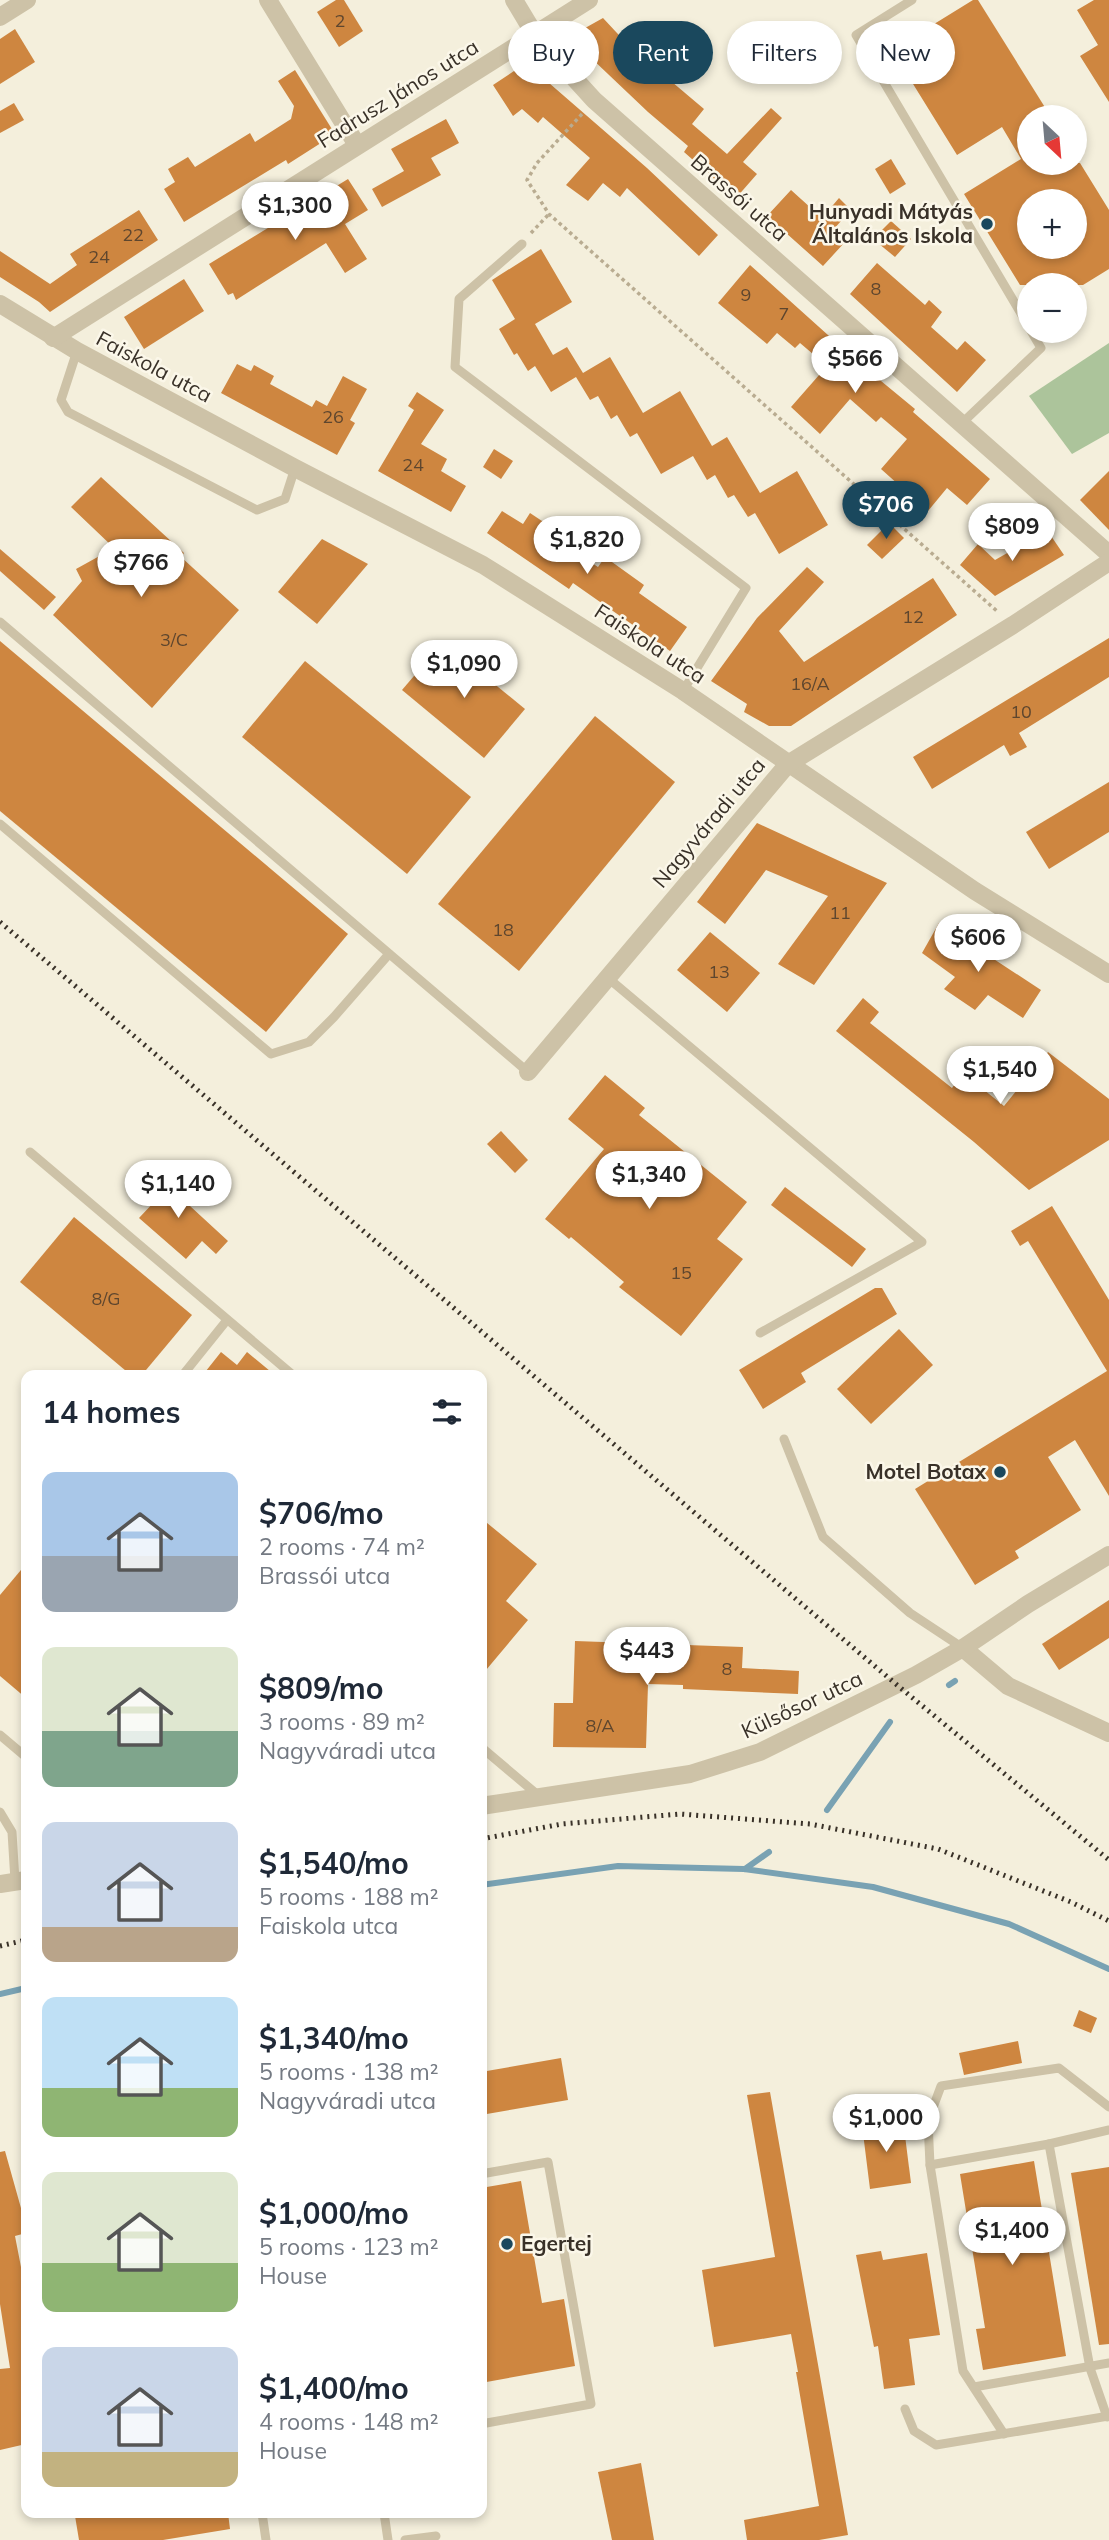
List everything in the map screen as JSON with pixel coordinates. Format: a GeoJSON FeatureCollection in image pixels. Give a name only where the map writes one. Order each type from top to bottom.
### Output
{"type":"FeatureCollection","features":[{"type":"Feature","properties":{"kind":"street"},"geometry":{"type":"LineString","coordinates":[[0,17],[27,0]]}},
{"type":"Feature","properties":{"kind":"street"},"geometry":{"type":"LineString","coordinates":[[268,0],[357,145]]}},
{"type":"Feature","properties":{"kind":"street","name":"Brassói utca"},"geometry":{"type":"LineString","coordinates":[[514,0],[527,21]]}},
{"type":"Feature","properties":{"kind":"street","name":"Fadrusz János utca"},"geometry":{"type":"LineString","coordinates":[[557,21],[589,0]]}},
{"type":"Feature","properties":{"kind":"street","name":"Fadrusz János utca"},"geometry":{"type":"LineString","coordinates":[[52,338],[508,52]]}},
{"type":"Feature","properties":{"kind":"street","name":"Brassói utca"},"geometry":{"type":"LineString","coordinates":[[579,84],[594,100],[1109,554]]}},
{"type":"Feature","properties":{"kind":"street","name":"Faiskola utca"},"geometry":{"type":"LineString","coordinates":[[0,304],[52,338],[483,565],[683,691],[975,891],[1109,974]]}},
{"type":"Feature","properties":{"kind":"street","name":"Nagyváradi utca"},"geometry":{"type":"LineString","coordinates":[[528,1072],[788,764],[1013,625],[1109,562]]}},
{"type":"Feature","properties":{"kind":"street","name":"Külsősor utca"},"geometry":{"type":"LineString","coordinates":[[487,1805],[690,1774],[760,1752],[881,1693],[963,1648],[1028,1604],[1109,1555]]}},
{"type":"Feature","properties":{"kind":"street"},"geometry":{"type":"LineString","coordinates":[[963,1648],[1008,1686],[1109,1733]]}},
{"type":"Feature","properties":{"kind":"lane"},"geometry":{"type":"LineString","coordinates":[[912,0],[856,35],[1017,307]]}},
{"type":"Feature","properties":{"kind":"lane"},"geometry":{"type":"LineString","coordinates":[[522,244],[459,299],[455,367],[746,588],[683,691]]}},
{"type":"Feature","properties":{"kind":"lane"},"geometry":{"type":"LineString","coordinates":[[961,424],[1041,348],[1038,343]]}},
{"type":"Feature","properties":{"kind":"lane"},"geometry":{"type":"LineString","coordinates":[[77,351],[61,400],[68,412],[257,510],[285,499],[295,468]]}},
{"type":"Feature","properties":{"kind":"lane"},"geometry":{"type":"LineString","coordinates":[[0,622],[528,1072]]}},
{"type":"Feature","properties":{"kind":"lane"},"geometry":{"type":"LineString","coordinates":[[0,824],[271,1054],[309,1042],[389,954]]}},
{"type":"Feature","properties":{"kind":"lane"},"geometry":{"type":"LineString","coordinates":[[608,978],[922,1242],[760,1334]]}},
{"type":"Feature","properties":{"kind":"lane"},"geometry":{"type":"LineString","coordinates":[[30,1152],[287,1370]]}},
{"type":"Feature","properties":{"kind":"lane"},"geometry":{"type":"LineString","coordinates":[[187,1370],[227,1320]]}},
{"type":"Feature","properties":{"kind":"lane"},"geometry":{"type":"LineString","coordinates":[[784,1439],[823,1537],[910,1613],[963,1648]]}},
{"type":"Feature","properties":{"kind":"lane"},"geometry":{"type":"LineString","coordinates":[[0,1735],[21,1753]]}},
{"type":"Feature","properties":{"kind":"lane"},"geometry":{"type":"LineString","coordinates":[[487,1752],[541,1797]]}},
{"type":"Feature","properties":{"kind":"lane"},"geometry":{"type":"LineString","coordinates":[[0,1812],[12,1832],[14,1882]]}},
{"type":"Feature","properties":{"kind":"lane"},"geometry":{"type":"LineString","coordinates":[[1004,2434],[963,2371],[930,2165],[928,2121],[941,2086],[1059,2068],[1109,2107]]}},
{"type":"Feature","properties":{"kind":"lane"},"geometry":{"type":"LineString","coordinates":[[930,2165],[1049,2144],[1109,2130]]}},
{"type":"Feature","properties":{"kind":"lane"},"geometry":{"type":"LineString","coordinates":[[905,2409],[914,2431],[936,2445],[1108,2417],[1090,2368],[1049,2144]]}},
{"type":"Feature","properties":{"kind":"lane"},"geometry":{"type":"LineString","coordinates":[[487,2173],[548,2162],[591,2404],[487,2423]]}},
{"type":"Feature","properties":{"kind":"lane"},"geometry":{"type":"LineString","coordinates":[[974,2388],[1109,2363]]}},
{"type":"Feature","properties":{"kind":"lane"},"geometry":{"type":"LineString","coordinates":[[263,2518],[266,2540]]}},
{"type":"Feature","properties":{"kind":"lane"},"geometry":{"type":"LineString","coordinates":[[385,2518],[388,2540]]}},
{"type":"Feature","properties":{"kind":"lane"},"geometry":{"type":"LineString","coordinates":[[405,2540],[436,2536]]}},
{"type":"Feature","properties":{"kind":"path"},"geometry":{"type":"LineString","coordinates":[[594,100],[537,163],[527,180],[549,214],[1013,625]]}},
{"type":"Feature","properties":{"kind":"path"},"geometry":{"type":"LineString","coordinates":[[522,244],[549,214]]}},
{"type":"Feature","properties":{"kind":"green space"},"geometry":{"type":"Polygon","coordinates":[[[1109,343],[1109,433],[1072,454],[1029,396],[1109,343]]]}},
{"type":"Feature","properties":{"kind":"building"},"geometry":{"type":"Polygon","coordinates":[[[336,0],[344,0],[363,31],[339,47],[317,12],[336,0]]]}},
{"type":"Feature","properties":{"kind":"building"},"geometry":{"type":"Polygon","coordinates":[[[973,0],[978,0],[1044,105],[1017,105],[1017,152],[1002,127],[957,155],[913,84],[955,84],[955,21],[939,21],[973,0]]]}},
{"type":"Feature","properties":{"kind":"building"},"geometry":{"type":"Polygon","coordinates":[[[1094,0],[1109,0],[1109,102],[1080,56],[1098,45],[1077,10],[1094,0]]]}},
{"type":"Feature","properties":{"kind":"building"},"geometry":{"type":"Polygon","coordinates":[[[603,18],[613,29],[613,79],[599,65],[598,21],[603,18]]]}},
{"type":"Feature","properties":{"kind":"building"},"geometry":{"type":"Polygon","coordinates":[[[15,29],[35,62],[0,84],[0,39],[15,29]]]}},
{"type":"Feature","properties":{"kind":"building"},"geometry":{"type":"Polygon","coordinates":[[[295,70],[335,134],[288,164],[286,160],[184,222],[164,189],[175,182],[168,169],[188,157],[195,167],[250,133],[255,142],[291,119],[294,106],[278,81],[295,70]]]}},
{"type":"Feature","properties":{"kind":"building"},"geometry":{"type":"Polygon","coordinates":[[[508,75],[508,84],[550,84],[647,168],[718,235],[699,256],[627,188],[620,197],[603,183],[588,201],[566,185],[590,158],[543,117],[538,123],[522,109],[513,116],[493,85],[508,75]]]}},
{"type":"Feature","properties":{"kind":"building"},"geometry":{"type":"Polygon","coordinates":[[[619,84],[674,84],[704,109],[692,124],[727,154],[771,108],[782,118],[743,162],[757,174],[736,198],[684,152],[688,146],[619,84]]]}},
{"type":"Feature","properties":{"kind":"building"},"geometry":{"type":"Polygon","coordinates":[[[14,103],[24,120],[0,133],[0,111],[14,103]]]}},
{"type":"Feature","properties":{"kind":"building"},"geometry":{"type":"Polygon","coordinates":[[[446,119],[459,143],[431,158],[441,175],[382,207],[372,189],[404,171],[391,149],[446,119]]]}},
{"type":"Feature","properties":{"kind":"building"},"geometry":{"type":"Polygon","coordinates":[[[891,159],[906,184],[890,194],[875,169],[891,159]]]}},
{"type":"Feature","properties":{"kind":"building"},"geometry":{"type":"Polygon","coordinates":[[[1017,161],[1017,175],[1087,174],[1109,210],[1109,269],[1087,283],[1087,273],[1017,273],[1017,280],[964,194],[1017,161]]]}},
{"type":"Feature","properties":{"kind":"building"},"geometry":{"type":"Polygon","coordinates":[[[348,179],[368,210],[345,224],[367,259],[345,273],[326,243],[236,300],[233,293],[228,295],[209,264],[348,179]]]}},
{"type":"Feature","properties":{"kind":"building"},"geometry":{"type":"Polygon","coordinates":[[[791,190],[822,218],[839,198],[851,210],[832,231],[845,242],[823,266],[767,216],[791,190]]]}},
{"type":"Feature","properties":{"kind":"building"},"geometry":{"type":"Polygon","coordinates":[[[139,210],[158,240],[50,312],[0,277],[0,251],[50,284],[77,265],[70,254],[139,210]]]}},
{"type":"Feature","properties":{"kind":"building"},"geometry":{"type":"Polygon","coordinates":[[[891,221],[911,239],[895,257],[873,239],[891,221]]]}},
{"type":"Feature","properties":{"kind":"building"},"geometry":{"type":"Polygon","coordinates":[[[541,249],[572,302],[535,324],[553,355],[567,347],[583,373],[610,357],[643,413],[680,391],[712,446],[727,437],[760,493],[797,471],[828,525],[779,554],[755,513],[748,517],[734,495],[728,498],[715,475],[707,480],[693,456],[661,474],[637,433],[630,437],[617,415],[611,419],[598,396],[590,400],[576,377],[551,392],[535,366],[528,371],[517,353],[514,355],[499,329],[515,319],[492,280],[541,249]]]}},
{"type":"Feature","properties":{"kind":"building"},"geometry":{"type":"Polygon","coordinates":[[[877,263],[925,305],[929,300],[942,312],[931,327],[957,350],[965,341],[986,360],[957,392],[850,294],[877,263]]]}},
{"type":"Feature","properties":{"kind":"building"},"geometry":{"type":"Polygon","coordinates":[[[750,265],[915,409],[913,412],[990,479],[967,505],[947,488],[928,511],[881,469],[907,439],[881,417],[876,422],[850,399],[820,434],[791,407],[827,366],[800,343],[795,348],[777,333],[767,344],[718,303],[750,265]]]}},
{"type":"Feature","properties":{"kind":"building"},"geometry":{"type":"Polygon","coordinates":[[[184,279],[204,311],[144,349],[124,317],[184,279]]]}},
{"type":"Feature","properties":{"kind":"building"},"geometry":{"type":"Polygon","coordinates":[[[237,364],[251,371],[254,365],[274,376],[270,384],[312,407],[316,400],[327,406],[343,376],[367,389],[350,420],[355,423],[337,455],[221,393],[237,364]]]}},
{"type":"Feature","properties":{"kind":"building"},"geometry":{"type":"Polygon","coordinates":[[[417,392],[444,410],[421,444],[447,459],[441,471],[466,486],[451,512],[378,471],[414,410],[408,406],[417,392]]]}},
{"type":"Feature","properties":{"kind":"building"},"geometry":{"type":"Polygon","coordinates":[[[494,449],[513,461],[501,479],[483,467],[494,449]]]}},
{"type":"Feature","properties":{"kind":"building"},"geometry":{"type":"Polygon","coordinates":[[[1109,471],[1109,530],[1080,500],[1109,471]]]}},
{"type":"Feature","properties":{"kind":"building"},"geometry":{"type":"Polygon","coordinates":[[[101,477],[184,553],[181,557],[239,610],[152,708],[53,615],[82,581],[76,569],[114,548],[71,507],[101,477]]]}},
{"type":"Feature","properties":{"kind":"building"},"geometry":{"type":"Polygon","coordinates":[[[502,511],[523,524],[530,513],[557,531],[553,538],[598,567],[605,557],[644,585],[639,593],[687,627],[670,651],[573,583],[569,589],[487,533],[502,511]]]}},
{"type":"Feature","properties":{"kind":"building"},"geometry":{"type":"Polygon","coordinates":[[[889,523],[904,538],[882,559],[867,545],[889,523]]]}},
{"type":"Feature","properties":{"kind":"building"},"geometry":{"type":"Polygon","coordinates":[[[1047,530],[1064,555],[995,596],[960,565],[978,544],[995,560],[1009,552],[1010,554],[1047,530]]]}},
{"type":"Feature","properties":{"kind":"building"},"geometry":{"type":"Polygon","coordinates":[[[322,539],[368,564],[317,624],[278,592],[322,539]]]}},
{"type":"Feature","properties":{"kind":"building"},"geometry":{"type":"Polygon","coordinates":[[[0,549],[56,597],[44,610],[0,571],[0,549]]]}},
{"type":"Feature","properties":{"kind":"building"},"geometry":{"type":"Polygon","coordinates":[[[807,567],[824,582],[779,631],[804,662],[933,578],[957,615],[791,726],[769,726],[744,712],[747,704],[711,681],[757,618],[807,567]]]}},
{"type":"Feature","properties":{"kind":"building"},"geometry":{"type":"Polygon","coordinates":[[[1109,638],[1109,677],[1019,733],[1027,747],[1010,756],[1004,745],[932,789],[913,757],[1109,638]]]}},
{"type":"Feature","properties":{"kind":"building"},"geometry":{"type":"Polygon","coordinates":[[[0,641],[348,934],[266,1032],[0,811],[0,641]]]}},
{"type":"Feature","properties":{"kind":"building"},"geometry":{"type":"Polygon","coordinates":[[[443,642],[525,709],[484,758],[402,690],[443,642]]]}},
{"type":"Feature","properties":{"kind":"building"},"geometry":{"type":"Polygon","coordinates":[[[305,661],[471,797],[407,874],[242,737],[305,661]]]}},
{"type":"Feature","properties":{"kind":"building"},"geometry":{"type":"Polygon","coordinates":[[[595,716],[675,782],[519,971],[438,904],[595,716]]]}},
{"type":"Feature","properties":{"kind":"building"},"geometry":{"type":"Polygon","coordinates":[[[1109,782],[1109,832],[1049,869],[1026,832],[1109,782]]]}},
{"type":"Feature","properties":{"kind":"building"},"geometry":{"type":"Polygon","coordinates":[[[757,823],[887,883],[814,985],[778,964],[828,896],[766,870],[725,924],[697,902],[757,823]]]}},
{"type":"Feature","properties":{"kind":"building"},"geometry":{"type":"Polygon","coordinates":[[[939,923],[1041,990],[1023,1018],[988,995],[975,1010],[944,989],[955,977],[922,953],[939,923]]]}},
{"type":"Feature","properties":{"kind":"building"},"geometry":{"type":"Polygon","coordinates":[[[710,932],[760,973],[727,1012],[677,970],[710,932]]]}},
{"type":"Feature","properties":{"kind":"building"},"geometry":{"type":"Polygon","coordinates":[[[863,998],[879,1012],[870,1023],[952,1088],[963,1073],[1004,1106],[1048,1052],[1109,1099],[1109,1140],[1029,1190],[836,1031],[863,998]]]}},
{"type":"Feature","properties":{"kind":"building"},"geometry":{"type":"Polygon","coordinates":[[[605,1075],[645,1108],[639,1115],[747,1202],[717,1239],[743,1259],[681,1336],[619,1287],[624,1282],[571,1237],[569,1239],[545,1219],[604,1149],[568,1119],[605,1075]]]}},
{"type":"Feature","properties":{"kind":"building"},"geometry":{"type":"Polygon","coordinates":[[[501,1131],[528,1160],[515,1173],[487,1144],[501,1131]]]}},
{"type":"Feature","properties":{"kind":"building"},"geometry":{"type":"Polygon","coordinates":[[[152,1171],[228,1241],[216,1254],[202,1241],[186,1259],[139,1218],[156,1200],[140,1184],[152,1171]]]}},
{"type":"Feature","properties":{"kind":"building"},"geometry":{"type":"Polygon","coordinates":[[[785,1187],[866,1249],[852,1267],[771,1205],[785,1187]]]}},
{"type":"Feature","properties":{"kind":"building","name":"Motel Botax"},"geometry":{"type":"Polygon","coordinates":[[[1052,1206],[1109,1300],[1109,1496],[1075,1440],[1048,1457],[1081,1510],[1015,1551],[1019,1558],[975,1585],[915,1489],[1107,1371],[1028,1241],[1020,1246],[1011,1231],[1052,1206]]]}},
{"type":"Feature","properties":{"kind":"building"},"geometry":{"type":"Polygon","coordinates":[[[74,1217],[192,1315],[146,1370],[125,1370],[20,1282],[74,1217]]]}},
{"type":"Feature","properties":{"kind":"building"},"geometry":{"type":"Polygon","coordinates":[[[875,1288],[882,1288],[897,1314],[801,1373],[806,1382],[763,1409],[739,1370],[875,1288]]]}},
{"type":"Feature","properties":{"kind":"building"},"geometry":{"type":"Polygon","coordinates":[[[899,1329],[933,1365],[871,1424],[837,1389],[899,1329]]]}},
{"type":"Feature","properties":{"kind":"building"},"geometry":{"type":"Polygon","coordinates":[[[221,1352],[237,1365],[247,1352],[269,1370],[207,1370],[221,1352]]]}},
{"type":"Feature","properties":{"kind":"building"},"geometry":{"type":"Polygon","coordinates":[[[487,1523],[537,1564],[506,1601],[528,1620],[487,1669],[487,1523]]]}},
{"type":"Feature","properties":{"kind":"building"},"geometry":{"type":"Polygon","coordinates":[[[21,1570],[21,1694],[0,1676],[0,1595],[21,1570]]]}},
{"type":"Feature","properties":{"kind":"building"},"geometry":{"type":"Polygon","coordinates":[[[1109,1600],[1109,1638],[1059,1670],[1042,1644],[1109,1600]]]}},
{"type":"Feature","properties":{"kind":"building"},"geometry":{"type":"Polygon","coordinates":[[[575,1641],[743,1647],[742,1668],[799,1671],[798,1694],[683,1689],[683,1685],[648,1684],[646,1748],[553,1747],[554,1703],[573,1703],[575,1641]]]}},
{"type":"Feature","properties":{"kind":"building"},"geometry":{"type":"Polygon","coordinates":[[[1079,2010],[1097,2018],[1091,2033],[1073,2026],[1079,2010]]]}},
{"type":"Feature","properties":{"kind":"building"},"geometry":{"type":"Polygon","coordinates":[[[1018,2041],[1022,2063],[964,2075],[959,2053],[1018,2041]]]}},
{"type":"Feature","properties":{"kind":"building"},"geometry":{"type":"Polygon","coordinates":[[[561,2058],[568,2100],[487,2114],[487,2071],[561,2058]]]}},
{"type":"Feature","properties":{"kind":"building"},"geometry":{"type":"Polygon","coordinates":[[[770,2092],[848,2535],[819,2540],[747,2540],[744,2520],[819,2506],[798,2372],[791,2334],[714,2347],[702,2270],[775,2257],[747,2095],[770,2092]]]}},
{"type":"Feature","properties":{"kind":"building"},"geometry":{"type":"Polygon","coordinates":[[[903,2120],[911,2183],[870,2189],[862,2125],[903,2120]]]}},
{"type":"Feature","properties":{"kind":"building"},"geometry":{"type":"Polygon","coordinates":[[[5,2151],[21,2208],[21,2234],[15,2236],[21,2267],[21,2445],[0,2450],[0,2369],[10,2368],[0,2304],[0,2152],[5,2151]]]}},
{"type":"Feature","properties":{"kind":"building"},"geometry":{"type":"Polygon","coordinates":[[[1034,2161],[1066,2356],[983,2370],[976,2329],[985,2328],[960,2174],[1034,2161]]]}},
{"type":"Feature","properties":{"kind":"building"},"geometry":{"type":"Polygon","coordinates":[[[1109,2167],[1109,2344],[1099,2345],[1071,2173],[1109,2167]]]}},
{"type":"Feature","properties":{"kind":"building","name":"Egertej"},"geometry":{"type":"Polygon","coordinates":[[[521,2181],[542,2303],[564,2299],[575,2366],[487,2382],[487,2187],[521,2181]]]}},
{"type":"Feature","properties":{"kind":"building"},"geometry":{"type":"Polygon","coordinates":[[[881,2251],[883,2260],[927,2253],[940,2335],[909,2339],[915,2385],[884,2389],[878,2346],[874,2347],[856,2255],[881,2251]]]}},
{"type":"Feature","properties":{"kind":"building"},"geometry":{"type":"Polygon","coordinates":[[[641,2463],[654,2540],[612,2540],[598,2472],[641,2463]]]}},
{"type":"Feature","properties":{"kind":"building"},"geometry":{"type":"Polygon","coordinates":[[[75,2518],[229,2518],[230,2529],[163,2540],[79,2540],[75,2518]]]}},
{"type":"Feature","properties":{"kind":"waterway"},"geometry":{"type":"LineString","coordinates":[[949,1685],[955,1681]]}},
{"type":"Feature","properties":{"kind":"waterway"},"geometry":{"type":"LineString","coordinates":[[827,1810],[890,1722]]}},
{"type":"Feature","properties":{"kind":"waterway"},"geometry":{"type":"LineString","coordinates":[[745,1869],[769,1852]]}},
{"type":"Feature","properties":{"kind":"waterway"},"geometry":{"type":"LineString","coordinates":[[487,1884],[618,1866],[744,1869],[873,1887],[1009,1924],[1109,1969]]}},
{"type":"Feature","properties":{"kind":"waterway"},"geometry":{"type":"LineString","coordinates":[[0,1994],[21,1989]]}},
{"type":"Feature","properties":{"kind":"railway"},"geometry":{"type":"LineString","coordinates":[[0,922],[897,1685],[1109,1860]]}},
{"type":"Feature","properties":{"kind":"railway"},"geometry":{"type":"LineString","coordinates":[[487,1838],[562,1824],[680,1814],[810,1824],[938,1849],[1071,1902],[1109,1921]]}},
{"type":"Feature","properties":{"kind":"railway"},"geometry":{"type":"LineString","coordinates":[[0,1946],[21,1941]]}},
{"type":"Feature","properties":{"kind":"place","name":"Hunyadi Mátyás Általános Iskola"},"geometry":{"type":"Point","coordinates":[987,224]}},
{"type":"Feature","properties":{"kind":"place","name":"Motel Botax"},"geometry":{"type":"Point","coordinates":[1000,1472]}},
{"type":"Feature","properties":{"kind":"place","name":"Egertej"},"geometry":{"type":"Point","coordinates":[507,2244]}}]}
